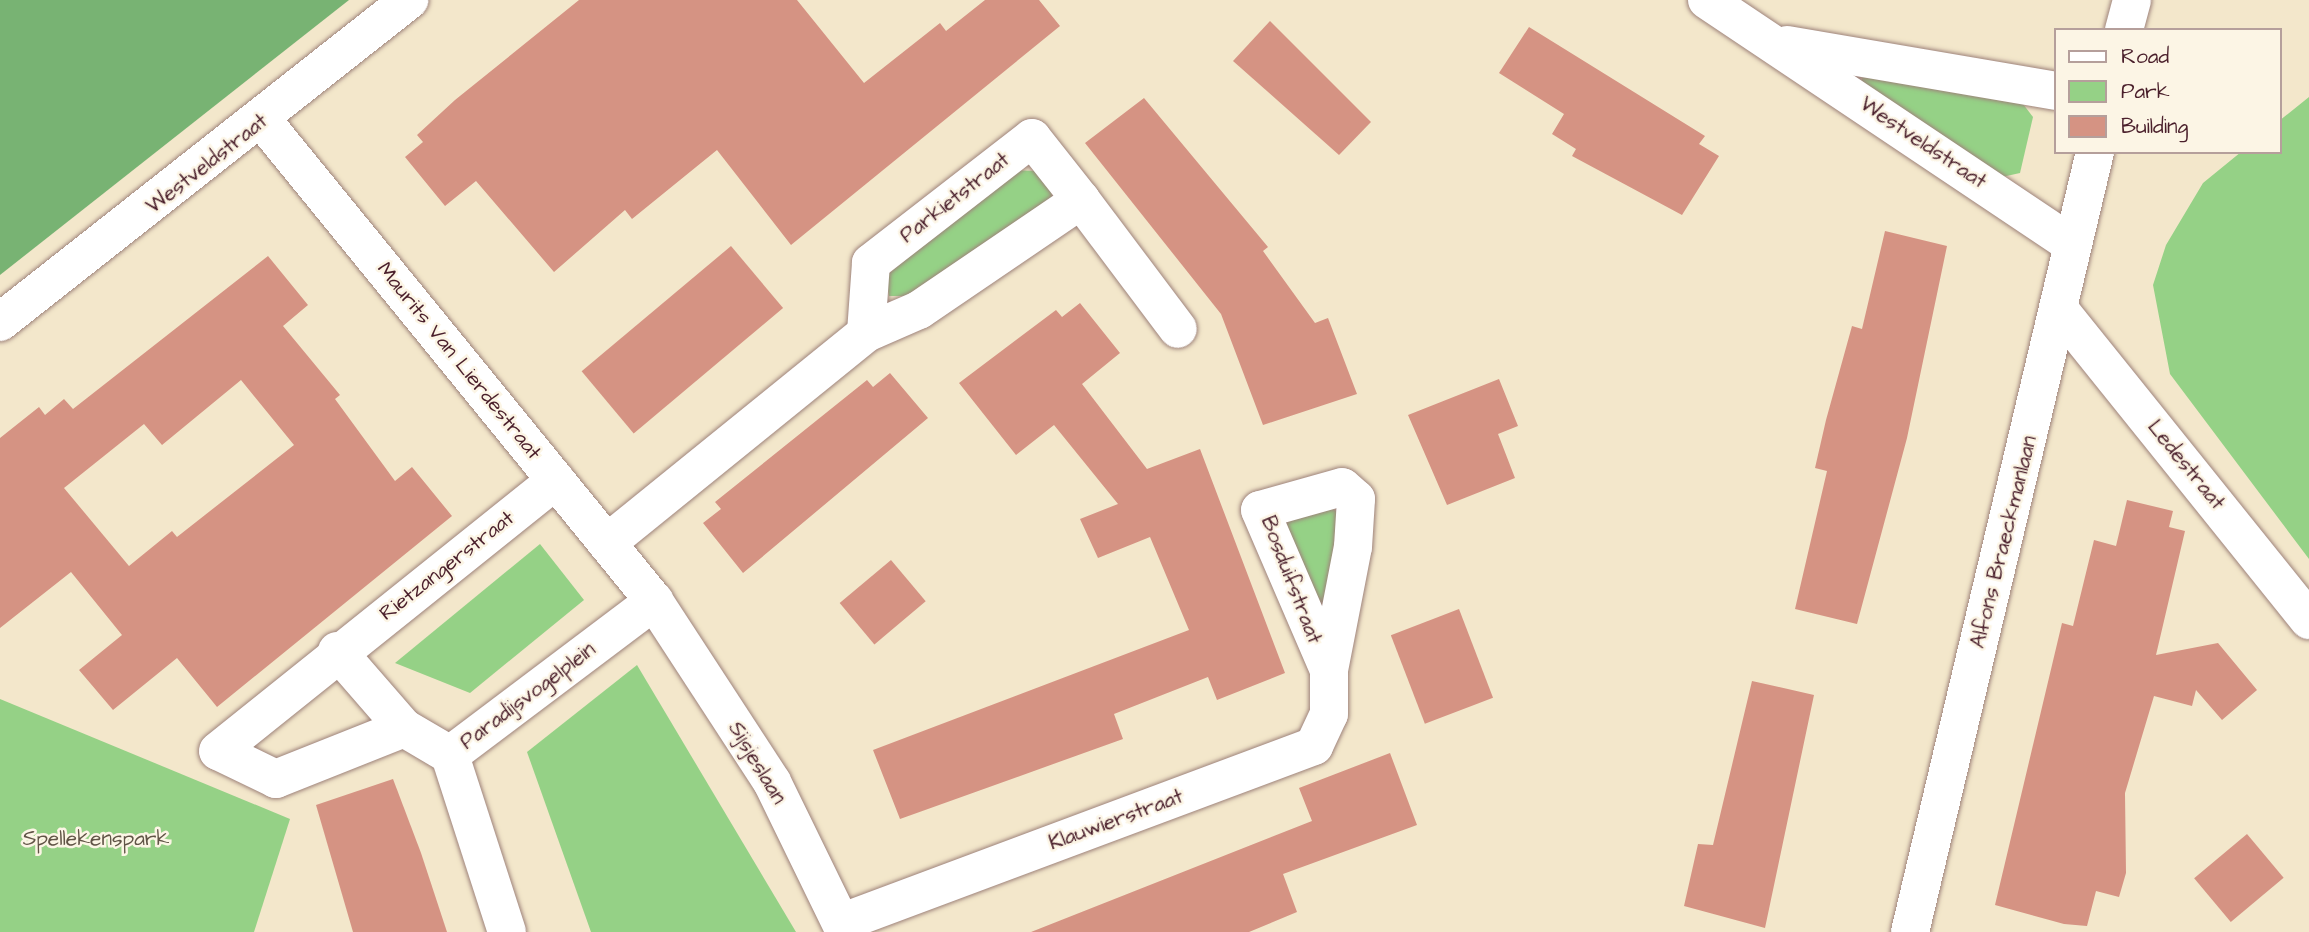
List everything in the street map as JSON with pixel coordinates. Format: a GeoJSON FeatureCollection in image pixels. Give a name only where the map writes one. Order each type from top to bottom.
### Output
{"type":"FeatureCollection","features":[{"type":"Feature","properties":{"kind":"street","name":"Westveldstraat"},"geometry":{"type":"LineString","coordinates":[[0,322],[263,121],[409,0]]}},
{"type":"Feature","properties":{"kind":"street","name":"Westveldstraat"},"geometry":{"type":"LineString","coordinates":[[1707,0],[2072,244]]}},
{"type":"Feature","properties":{"kind":"street"},"geometry":{"type":"LineString","coordinates":[[2125,28],[2132,0]]}},
{"type":"Feature","properties":{"kind":"street","name":"Westveldstraat"},"geometry":{"type":"LineString","coordinates":[[1774,43],[2054,91]]}},
{"type":"Feature","properties":{"kind":"street","name":"Maurits Van Lierdestraat"},"geometry":{"type":"LineString","coordinates":[[263,121],[654,601]]}},
{"type":"Feature","properties":{"kind":"street","name":"Parkietstraat"},"geometry":{"type":"LineString","coordinates":[[866,333],[871,263],[1032,138],[1178,329]]}},
{"type":"Feature","properties":{"kind":"street","name":"Alfons Braeckmanlaan"},"geometry":{"type":"LineString","coordinates":[[1910,932],[2062,313],[2072,244],[2094,154]]}},
{"type":"Feature","properties":{"kind":"street"},"geometry":{"type":"LineString","coordinates":[[607,543],[866,333],[919,310],[1081,200]]}},
{"type":"Feature","properties":{"kind":"street","name":"Ledestraat"},"geometry":{"type":"LineString","coordinates":[[2062,313],[2309,620]]}},
{"type":"Feature","properties":{"kind":"street","name":"Rietzangerstraat"},"geometry":{"type":"LineString","coordinates":[[404,728],[276,779],[218,751],[337,651],[556,480]]}},
{"type":"Feature","properties":{"kind":"street","name":"Paradijsvogelplein"},"geometry":{"type":"LineString","coordinates":[[507,932],[450,755],[654,601]]}},
{"type":"Feature","properties":{"kind":"street","name":"Sijsjeslaan"},"geometry":{"type":"LineString","coordinates":[[654,601],[772,782],[844,927]]}},
{"type":"Feature","properties":{"kind":"street"},"geometry":{"type":"LineString","coordinates":[[337,651],[404,728],[450,755]]}},
{"type":"Feature","properties":{"kind":"street","name":"Klauwierstraat"},"geometry":{"type":"LineString","coordinates":[[844,927],[1314,746],[1329,714],[1329,670]]}},
{"type":"Feature","properties":{"kind":"green space"},"geometry":{"type":"Polygon","coordinates":[[[0,0],[349,0],[0,275],[0,0]]]}},
{"type":"Feature","properties":{"kind":"green space"},"geometry":{"type":"Polygon","coordinates":[[[1863,75],[2023,104],[2033,117],[2020,173],[2002,177],[1861,82],[1863,75]]]}},
{"type":"Feature","properties":{"kind":"green space"},"geometry":{"type":"Polygon","coordinates":[[[2309,97],[2309,559],[2170,374],[2153,285],[2166,245],[2203,183],[2239,154],[2281,154],[2281,119],[2309,97]]]}},
{"type":"Feature","properties":{"kind":"green space"},"geometry":{"type":"Polygon","coordinates":[[[1013,170],[1037,171],[1051,186],[1052,200],[913,296],[889,296],[886,276],[1013,170]]]}},
{"type":"Feature","properties":{"kind":"green space"},"geometry":{"type":"Polygon","coordinates":[[[1329,506],[1337,512],[1327,615],[1284,537],[1286,517],[1329,506]]]}},
{"type":"Feature","properties":{"kind":"green space"},"geometry":{"type":"Polygon","coordinates":[[[540,544],[584,600],[470,693],[395,663],[540,544]]]}},
{"type":"Feature","properties":{"kind":"green space"},"geometry":{"type":"Polygon","coordinates":[[[637,665],[796,932],[591,932],[527,752],[637,665]]]}},
{"type":"Feature","properties":{"kind":"green space","name":"Spellekenspark"},"geometry":{"type":"Polygon","coordinates":[[[0,699],[290,819],[254,932],[0,932],[0,699]]]}},
{"type":"Feature","properties":{"kind":"building"},"geometry":{"type":"Polygon","coordinates":[[[579,0],[797,0],[864,83],[940,23],[946,31],[985,0],[1039,0],[1060,26],[791,245],[717,150],[632,219],[625,210],[554,272],[476,181],[445,206],[405,157],[423,142],[417,135],[455,100],[579,0]]]}},
{"type":"Feature","properties":{"kind":"building"},"geometry":{"type":"Polygon","coordinates":[[[1270,21],[1371,122],[1339,155],[1233,61],[1270,21]]]}},
{"type":"Feature","properties":{"kind":"building"},"geometry":{"type":"Polygon","coordinates":[[[1529,27],[1705,136],[1699,144],[1719,156],[1682,215],[1572,156],[1576,149],[1552,134],[1564,114],[1499,73],[1529,27]]]}},
{"type":"Feature","properties":{"kind":"building"},"geometry":{"type":"Polygon","coordinates":[[[1144,98],[1268,247],[1263,251],[1315,323],[1328,318],[1357,394],[1263,425],[1221,314],[1085,143],[1144,98]]]}},
{"type":"Feature","properties":{"kind":"building"},"geometry":{"type":"Polygon","coordinates":[[[1885,231],[1947,246],[1907,438],[1857,624],[1795,609],[1827,471],[1815,468],[1826,420],[1852,326],[1862,329],[1885,231]]]}},
{"type":"Feature","properties":{"kind":"building"},"geometry":{"type":"Polygon","coordinates":[[[731,246],[783,308],[634,433],[582,371],[731,246]]]}},
{"type":"Feature","properties":{"kind":"building"},"geometry":{"type":"Polygon","coordinates":[[[268,256],[308,305],[283,326],[340,395],[335,399],[395,481],[412,467],[452,516],[217,707],[177,658],[113,710],[79,670],[122,635],[71,572],[0,628],[0,438],[39,407],[45,415],[64,399],[73,409],[268,256]],[[241,380],[162,445],[144,424],[64,488],[129,566],[172,531],[177,537],[294,445],[241,380]]]}},
{"type":"Feature","properties":{"kind":"building"},"geometry":{"type":"Polygon","coordinates":[[[1080,303],[1120,353],[1082,384],[1147,469],[1200,449],[1285,673],[1217,700],[1208,677],[1114,714],[1123,739],[900,819],[873,750],[1189,630],[1150,537],[1098,558],[1080,519],[1118,504],[1054,425],[1016,455],[959,383],[1056,310],[1062,317],[1080,303]]]}},
{"type":"Feature","properties":{"kind":"building"},"geometry":{"type":"Polygon","coordinates":[[[890,373],[928,418],[743,573],[703,523],[721,509],[715,502],[867,380],[873,387],[890,373]]]}},
{"type":"Feature","properties":{"kind":"building"},"geometry":{"type":"Polygon","coordinates":[[[1499,379],[1518,426],[1498,434],[1515,478],[1447,505],[1408,415],[1499,379]]]}},
{"type":"Feature","properties":{"kind":"building"},"geometry":{"type":"Polygon","coordinates":[[[2127,500],[2173,511],[2169,527],[2185,531],[2156,655],[2218,643],[2257,690],[2222,720],[2196,690],[2192,706],[2154,696],[2125,793],[2126,873],[2119,897],[2096,891],[2087,926],[2064,924],[1995,905],[2062,623],[2073,626],[2094,540],[2116,546],[2127,500]]]}},
{"type":"Feature","properties":{"kind":"building"},"geometry":{"type":"Polygon","coordinates":[[[891,560],[926,601],[874,644],[840,603],[891,560]]]}},
{"type":"Feature","properties":{"kind":"building"},"geometry":{"type":"Polygon","coordinates":[[[1459,609],[1493,698],[1425,724],[1391,635],[1459,609]]]}},
{"type":"Feature","properties":{"kind":"building"},"geometry":{"type":"Polygon","coordinates":[[[1752,681],[1814,695],[1765,928],[1684,906],[1698,844],[1713,845],[1752,681]]]}},
{"type":"Feature","properties":{"kind":"building"},"geometry":{"type":"Polygon","coordinates":[[[1390,753],[1417,825],[1283,874],[1297,912],[1249,932],[1031,932],[1312,821],[1299,788],[1390,753]]]}},
{"type":"Feature","properties":{"kind":"building"},"geometry":{"type":"Polygon","coordinates":[[[393,779],[447,932],[353,932],[316,805],[393,779]]]}},
{"type":"Feature","properties":{"kind":"building"},"geometry":{"type":"Polygon","coordinates":[[[2247,834],[2284,878],[2231,922],[2194,878],[2247,834]]]}}]}
